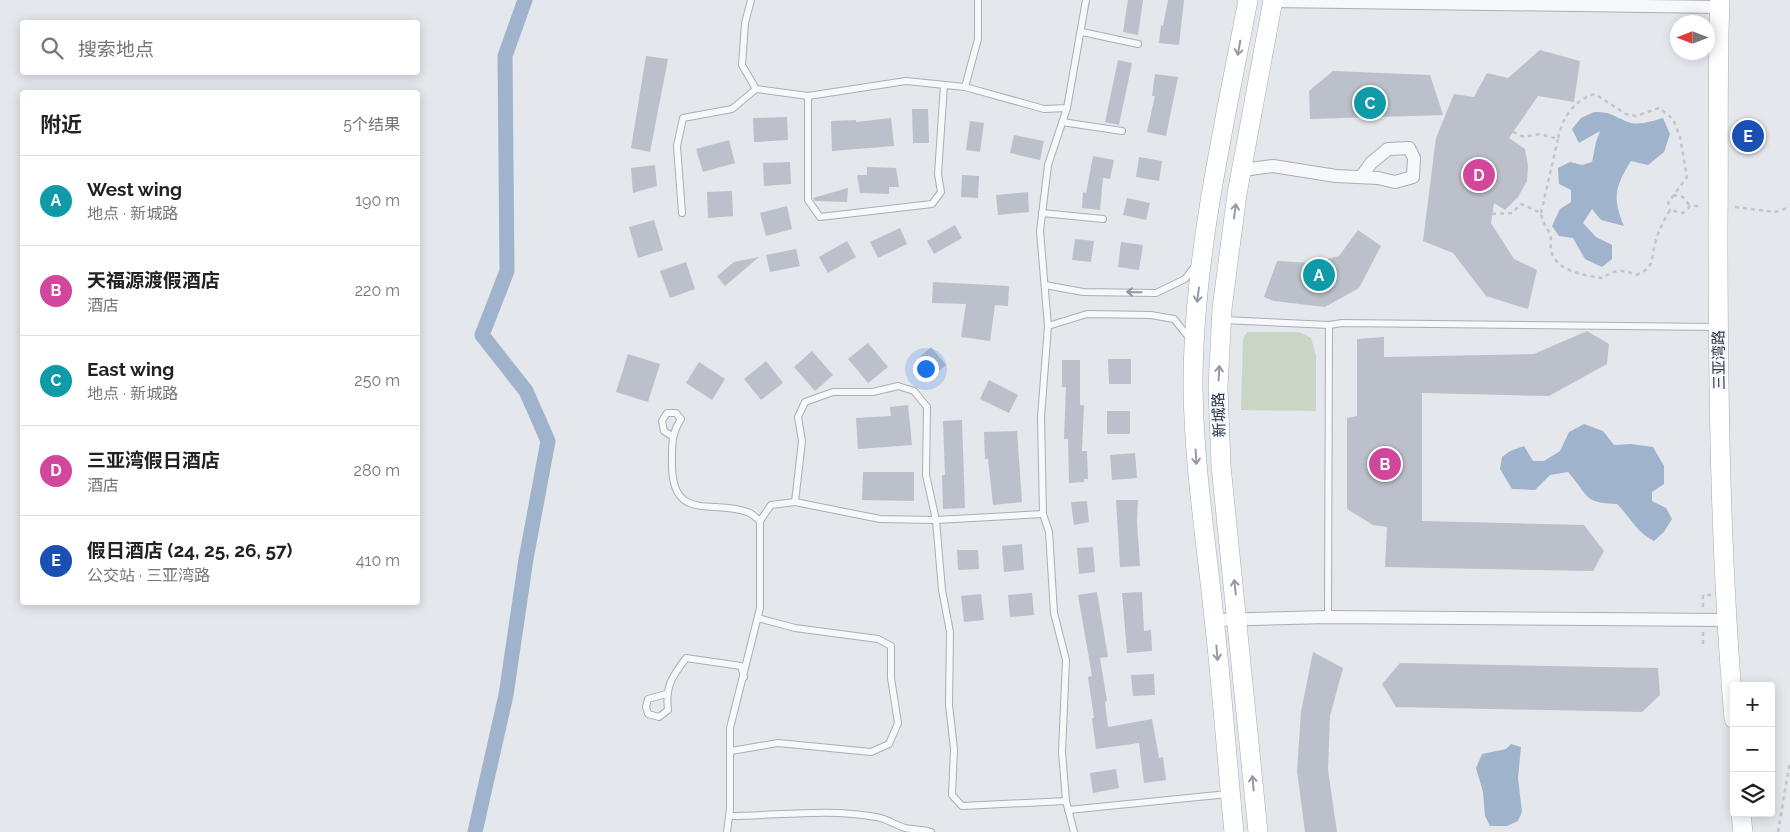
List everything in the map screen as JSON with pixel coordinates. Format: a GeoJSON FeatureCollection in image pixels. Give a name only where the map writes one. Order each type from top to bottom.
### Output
{"type":"FeatureCollection","features":[{"type":"Feature","properties":{"kind":"main road","name":"新城路"},"geometry":{"type":"LineString","coordinates":[[1234,832],[1197,465],[1193,387],[1197,308],[1211,198],[1248,0]]}},
{"type":"Feature","properties":{"kind":"main road","name":"新城路"},"geometry":{"type":"LineString","coordinates":[[1258,832],[1221,466],[1218,388],[1222,320],[1242,170],[1273,0]]}},
{"type":"Feature","properties":{"kind":"main road","name":"三亚湾路"},"geometry":{"type":"LineString","coordinates":[[1720,3],[1718,327],[1721,518],[1731,682]]}},
{"type":"Feature","properties":{"kind":"main road"},"geometry":{"type":"LineString","coordinates":[[1741,817],[1743,832]]}},
{"type":"Feature","properties":{"kind":"street"},"geometry":{"type":"LineString","coordinates":[[1273,0],[1720,3]]}},
{"type":"Feature","properties":{"kind":"street"},"geometry":{"type":"LineString","coordinates":[[1242,170],[1273,166],[1361,177]]}},
{"type":"Feature","properties":{"kind":"street"},"geometry":{"type":"LineString","coordinates":[[1214,620],[1328,617],[1726,620]]}},
{"type":"Feature","properties":{"kind":"lane"},"geometry":{"type":"LineString","coordinates":[[751,0],[745,23],[742,65],[756,89]]}},
{"type":"Feature","properties":{"kind":"lane"},"geometry":{"type":"LineString","coordinates":[[965,87],[978,39],[978,0]]}},
{"type":"Feature","properties":{"kind":"lane"},"geometry":{"type":"LineString","coordinates":[[1074,832],[1066,801],[1062,752],[1066,660],[1054,613],[1049,532],[1043,514],[1040,417],[1048,326],[1040,231],[1048,165],[1067,108],[1082,32],[1086,0]]}},
{"type":"Feature","properties":{"kind":"lane"},"geometry":{"type":"LineString","coordinates":[[1082,32],[1138,44]]}},
{"type":"Feature","properties":{"kind":"lane"},"geometry":{"type":"LineString","coordinates":[[682,213],[677,146],[683,118],[732,108],[756,89],[808,96],[906,81],[965,87],[1044,109],[1067,108]]}},
{"type":"Feature","properties":{"kind":"lane"},"geometry":{"type":"LineString","coordinates":[[808,96],[808,200],[820,217],[932,204],[941,192],[938,174],[944,85]]}},
{"type":"Feature","properties":{"kind":"lane"},"geometry":{"type":"LineString","coordinates":[[1062,122],[1122,131]]}},
{"type":"Feature","properties":{"kind":"lane"},"geometry":{"type":"LineString","coordinates":[[1042,213],[1104,219]]}},
{"type":"Feature","properties":{"kind":"lane"},"geometry":{"type":"LineString","coordinates":[[1045,286],[1083,292],[1156,292],[1185,279],[1203,255]]}},
{"type":"Feature","properties":{"kind":"lane"},"geometry":{"type":"LineString","coordinates":[[1048,326],[1087,314],[1151,315],[1174,320],[1195,346]]}},
{"type":"Feature","properties":{"kind":"lane"},"geometry":{"type":"LineString","coordinates":[[1222,320],[1330,325],[1342,323],[1718,327]]}},
{"type":"Feature","properties":{"kind":"lane"},"geometry":{"type":"LineString","coordinates":[[1328,617],[1330,325]]}},
{"type":"Feature","properties":{"kind":"lane"},"geometry":{"type":"LineString","coordinates":[[796,502],[802,442],[798,417],[805,402],[833,392],[873,392],[898,386],[914,391],[927,407],[926,475],[936,520],[942,590],[950,632],[948,705],[954,749],[952,795],[962,806],[1066,801]]}},
{"type":"Feature","properties":{"kind":"lane"},"geometry":{"type":"LineString","coordinates":[[672,436],[672,469],[675,488],[688,503],[706,508],[748,512],[760,521]]}},
{"type":"Feature","properties":{"kind":"lane"},"geometry":{"type":"LineString","coordinates":[[727,832],[731,751],[730,728],[760,608],[760,521],[770,505],[796,502],[880,519],[936,520],[1043,514]]}},
{"type":"Feature","properties":{"kind":"lane"},"geometry":{"type":"LineString","coordinates":[[731,751],[778,742],[871,752],[889,744],[898,723],[890,678],[890,646],[878,639],[796,628],[758,618]]}},
{"type":"Feature","properties":{"kind":"lane"},"geometry":{"type":"LineString","coordinates":[[666,694],[676,671],[686,658],[741,666],[744,678]]}},
{"type":"Feature","properties":{"kind":"lane"},"geometry":{"type":"LineString","coordinates":[[1068,810],[1230,794]]}},
{"type":"Feature","properties":{"kind":"lane"},"geometry":{"type":"LineString","coordinates":[[729,816],[765,816],[788,813],[849,814],[878,817],[904,828],[931,832]]}},
{"type":"Feature","properties":{"kind":"path"},"geometry":{"type":"LineString","coordinates":[[1595,94],[1626,114],[1636,116],[1659,108],[1673,119],[1680,137],[1687,177],[1668,203],[1670,210],[1655,241],[1654,259],[1645,271],[1636,275],[1623,269],[1613,271],[1603,278],[1571,271],[1554,259],[1551,250],[1551,236],[1543,225],[1540,213],[1558,139],[1560,128],[1568,113],[1584,97],[1595,94]]}},
{"type":"Feature","properties":{"kind":"path"},"geometry":{"type":"LineString","coordinates":[[1513,132],[1524,138],[1540,134],[1558,139]]}},
{"type":"Feature","properties":{"kind":"path"},"geometry":{"type":"LineString","coordinates":[[1673,195],[1683,197],[1690,206]]}},
{"type":"Feature","properties":{"kind":"path"},"geometry":{"type":"LineString","coordinates":[[1492,214],[1512,213],[1521,204],[1540,213]]}},
{"type":"Feature","properties":{"kind":"path"},"geometry":{"type":"LineString","coordinates":[[1670,210],[1683,213],[1690,206],[1718,206],[1775,212],[1790,207]]}},
{"type":"Feature","properties":{"kind":"path"},"geometry":{"type":"LineString","coordinates":[[1778,832],[1790,761]]}},
{"type":"Feature","properties":{"kind":"green space"},"geometry":{"type":"Polygon","coordinates":[[[1247,332],[1299,332],[1311,338],[1316,356],[1316,411],[1241,410],[1243,339],[1247,332]]]}},
{"type":"Feature","properties":{"kind":"water"},"geometry":{"type":"Polygon","coordinates":[[[1594,112],[1609,114],[1632,123],[1646,123],[1663,118],[1670,134],[1664,152],[1648,165],[1631,161],[1621,178],[1617,200],[1624,226],[1601,220],[1592,209],[1583,223],[1596,237],[1612,245],[1612,259],[1602,267],[1585,259],[1573,238],[1559,236],[1552,226],[1560,209],[1571,202],[1571,190],[1559,184],[1558,168],[1570,162],[1582,165],[1592,162],[1600,131],[1579,143],[1572,129],[1581,118],[1594,112]]]}},
{"type":"Feature","properties":{"kind":"water"},"geometry":{"type":"Polygon","coordinates":[[[1584,424],[1603,431],[1614,445],[1631,444],[1653,447],[1664,466],[1664,484],[1652,492],[1652,501],[1666,508],[1672,519],[1664,532],[1654,541],[1638,529],[1617,504],[1598,502],[1587,496],[1568,472],[1550,475],[1535,490],[1512,489],[1500,469],[1502,457],[1510,451],[1524,446],[1533,461],[1544,461],[1560,451],[1569,432],[1584,424]]]}},
{"type":"Feature","properties":{"kind":"water"},"geometry":{"type":"Polygon","coordinates":[[[1511,744],[1521,747],[1518,778],[1522,812],[1518,821],[1507,826],[1490,826],[1485,816],[1483,792],[1476,768],[1482,754],[1506,749],[1511,744]]]}},
{"type":"Feature","properties":{"kind":"building"},"geometry":{"type":"Polygon","coordinates":[[[1128,0],[1143,0],[1138,35],[1123,32],[1128,0]]]}},
{"type":"Feature","properties":{"kind":"building"},"geometry":{"type":"Polygon","coordinates":[[[1168,0],[1184,0],[1179,45],[1159,43],[1161,25],[1163,26],[1168,0]]]}},
{"type":"Feature","properties":{"kind":"building"},"geometry":{"type":"Polygon","coordinates":[[[1540,50],[1580,61],[1574,102],[1538,96],[1509,138],[1525,149],[1528,166],[1527,181],[1518,197],[1505,210],[1494,203],[1491,223],[1514,259],[1537,270],[1528,309],[1486,296],[1453,253],[1423,241],[1436,138],[1454,94],[1474,97],[1487,73],[1508,78],[1540,50]]]}},
{"type":"Feature","properties":{"kind":"building"},"geometry":{"type":"Polygon","coordinates":[[[646,56],[668,59],[650,152],[631,148],[646,56]]]}},
{"type":"Feature","properties":{"kind":"building"},"geometry":{"type":"Polygon","coordinates":[[[1118,60],[1132,63],[1119,125],[1105,122],[1118,60]]]}},
{"type":"Feature","properties":{"kind":"building"},"geometry":{"type":"Polygon","coordinates":[[[1333,71],[1430,75],[1443,115],[1310,119],[1309,91],[1333,71]]]}},
{"type":"Feature","properties":{"kind":"building"},"geometry":{"type":"Polygon","coordinates":[[[1155,74],[1178,77],[1166,136],[1147,132],[1155,96],[1152,96],[1155,74]]]}},
{"type":"Feature","properties":{"kind":"building"},"geometry":{"type":"Polygon","coordinates":[[[912,109],[928,109],[929,143],[913,143],[912,109]]]}},
{"type":"Feature","properties":{"kind":"building"},"geometry":{"type":"Polygon","coordinates":[[[787,117],[788,140],[754,142],[753,118],[787,117]]]}},
{"type":"Feature","properties":{"kind":"building"},"geometry":{"type":"Polygon","coordinates":[[[891,118],[894,146],[832,151],[831,121],[856,120],[856,122],[891,118]]]}},
{"type":"Feature","properties":{"kind":"building"},"geometry":{"type":"Polygon","coordinates":[[[970,121],[984,123],[980,152],[966,150],[970,121]]]}},
{"type":"Feature","properties":{"kind":"building"},"geometry":{"type":"Polygon","coordinates":[[[1014,135],[1044,141],[1040,160],[1010,153],[1014,135]]]}},
{"type":"Feature","properties":{"kind":"building"},"geometry":{"type":"Polygon","coordinates":[[[729,140],[735,163],[703,172],[696,149],[729,140]]]}},
{"type":"Feature","properties":{"kind":"building"},"geometry":{"type":"Polygon","coordinates":[[[1093,156],[1114,160],[1110,179],[1103,178],[1100,210],[1082,208],[1083,192],[1086,193],[1093,156]]]}},
{"type":"Feature","properties":{"kind":"building"},"geometry":{"type":"Polygon","coordinates":[[[1139,157],[1162,161],[1159,181],[1136,177],[1139,157]]]}},
{"type":"Feature","properties":{"kind":"building"},"geometry":{"type":"Polygon","coordinates":[[[790,162],[791,184],[764,186],[763,163],[790,162]]]}},
{"type":"Feature","properties":{"kind":"building"},"geometry":{"type":"Polygon","coordinates":[[[655,165],[657,186],[633,193],[631,168],[655,165]]]}},
{"type":"Feature","properties":{"kind":"building"},"geometry":{"type":"Polygon","coordinates":[[[867,167],[896,168],[899,187],[889,187],[889,194],[860,193],[857,175],[867,175],[867,167]]]}},
{"type":"Feature","properties":{"kind":"building"},"geometry":{"type":"Polygon","coordinates":[[[962,175],[979,176],[978,198],[961,197],[962,175]]]}},
{"type":"Feature","properties":{"kind":"building"},"geometry":{"type":"Polygon","coordinates":[[[848,188],[847,202],[815,201],[813,198],[848,188]]]}},
{"type":"Feature","properties":{"kind":"building"},"geometry":{"type":"Polygon","coordinates":[[[732,191],[733,216],[708,218],[707,192],[732,191]]]}},
{"type":"Feature","properties":{"kind":"building"},"geometry":{"type":"Polygon","coordinates":[[[1028,192],[1029,212],[998,215],[996,195],[1028,192]]]}},
{"type":"Feature","properties":{"kind":"building"},"geometry":{"type":"Polygon","coordinates":[[[1127,198],[1150,203],[1146,220],[1123,215],[1127,198]]]}},
{"type":"Feature","properties":{"kind":"building"},"geometry":{"type":"Polygon","coordinates":[[[787,206],[792,229],[766,236],[760,213],[787,206]]]}},
{"type":"Feature","properties":{"kind":"building"},"geometry":{"type":"Polygon","coordinates":[[[654,220],[663,250],[638,258],[629,227],[654,220]]]}},
{"type":"Feature","properties":{"kind":"building"},"geometry":{"type":"Polygon","coordinates":[[[955,225],[962,238],[934,254],[927,241],[955,225]]]}},
{"type":"Feature","properties":{"kind":"building"},"geometry":{"type":"Polygon","coordinates":[[[900,228],[907,244],[878,258],[870,242],[900,228]]]}},
{"type":"Feature","properties":{"kind":"building"},"geometry":{"type":"Polygon","coordinates":[[[1358,230],[1381,246],[1359,288],[1325,307],[1274,301],[1264,297],[1277,261],[1312,263],[1339,256],[1358,230]]]}},
{"type":"Feature","properties":{"kind":"building"},"geometry":{"type":"Polygon","coordinates":[[[1075,239],[1094,241],[1091,262],[1072,260],[1075,239]]]}},
{"type":"Feature","properties":{"kind":"building"},"geometry":{"type":"Polygon","coordinates":[[[847,241],[856,257],[828,273],[819,257],[847,241]]]}},
{"type":"Feature","properties":{"kind":"building"},"geometry":{"type":"Polygon","coordinates":[[[1121,242],[1143,245],[1139,270],[1118,267],[1121,242]]]}},
{"type":"Feature","properties":{"kind":"building"},"geometry":{"type":"Polygon","coordinates":[[[796,249],[800,266],[770,272],[766,255],[796,249]]]}},
{"type":"Feature","properties":{"kind":"building"},"geometry":{"type":"Polygon","coordinates":[[[759,257],[725,286],[717,276],[734,262],[759,257]]]}},
{"type":"Feature","properties":{"kind":"building"},"geometry":{"type":"Polygon","coordinates":[[[686,262],[695,289],[670,298],[660,271],[686,262]]]}},
{"type":"Feature","properties":{"kind":"building"},"geometry":{"type":"Polygon","coordinates":[[[933,282],[1009,286],[1008,306],[995,305],[990,341],[961,337],[966,304],[932,303],[933,282]]]}},
{"type":"Feature","properties":{"kind":"building"},"geometry":{"type":"Polygon","coordinates":[[[1587,331],[1609,344],[1607,364],[1549,396],[1422,393],[1422,521],[1584,525],[1604,551],[1593,571],[1385,567],[1387,527],[1373,525],[1347,509],[1347,418],[1357,416],[1357,339],[1384,337],[1384,357],[1534,354],[1587,331]]]}},
{"type":"Feature","properties":{"kind":"building"},"geometry":{"type":"Polygon","coordinates":[[[868,343],[888,367],[868,383],[848,359],[868,343]]]}},
{"type":"Feature","properties":{"kind":"building"},"geometry":{"type":"Polygon","coordinates":[[[931,347],[946,365],[928,380],[914,362],[931,347]]]}},
{"type":"Feature","properties":{"kind":"building"},"geometry":{"type":"Polygon","coordinates":[[[812,351],[833,375],[815,391],[794,367],[812,351]]]}},
{"type":"Feature","properties":{"kind":"building"},"geometry":{"type":"Polygon","coordinates":[[[628,354],[660,364],[648,402],[616,392],[628,354]]]}},
{"type":"Feature","properties":{"kind":"building"},"geometry":{"type":"Polygon","coordinates":[[[1108,359],[1131,359],[1131,384],[1109,384],[1108,359]]]}},
{"type":"Feature","properties":{"kind":"building"},"geometry":{"type":"Polygon","coordinates":[[[1062,360],[1080,360],[1080,405],[1084,405],[1082,451],[1087,451],[1088,479],[1084,479],[1084,482],[1069,483],[1068,439],[1064,439],[1066,387],[1062,387],[1062,360]]]}},
{"type":"Feature","properties":{"kind":"building"},"geometry":{"type":"Polygon","coordinates":[[[766,361],[783,383],[761,400],[744,379],[766,361]]]}},
{"type":"Feature","properties":{"kind":"building"},"geometry":{"type":"Polygon","coordinates":[[[699,362],[725,379],[712,400],[686,383],[699,362]]]}},
{"type":"Feature","properties":{"kind":"building"},"geometry":{"type":"Polygon","coordinates":[[[989,380],[1018,395],[1009,413],[980,399],[989,380]]]}},
{"type":"Feature","properties":{"kind":"building"},"geometry":{"type":"Polygon","coordinates":[[[908,405],[912,445],[858,449],[856,418],[891,416],[890,407],[908,405]]]}},
{"type":"Feature","properties":{"kind":"building"},"geometry":{"type":"Polygon","coordinates":[[[1107,411],[1130,411],[1130,434],[1107,434],[1107,411]]]}},
{"type":"Feature","properties":{"kind":"building"},"geometry":{"type":"Polygon","coordinates":[[[962,420],[965,508],[943,509],[942,475],[945,475],[943,421],[962,420]]]}},
{"type":"Feature","properties":{"kind":"building"},"geometry":{"type":"Polygon","coordinates":[[[1017,431],[1022,502],[993,505],[988,459],[985,459],[984,432],[1017,431]]]}},
{"type":"Feature","properties":{"kind":"building"},"geometry":{"type":"Polygon","coordinates":[[[1135,453],[1137,478],[1112,480],[1110,455],[1135,453]]]}},
{"type":"Feature","properties":{"kind":"building"},"geometry":{"type":"Polygon","coordinates":[[[863,472],[914,472],[914,501],[862,500],[863,472]]]}},
{"type":"Feature","properties":{"kind":"building"},"geometry":{"type":"Polygon","coordinates":[[[1116,500],[1138,500],[1137,522],[1140,566],[1120,567],[1116,500]]]}},
{"type":"Feature","properties":{"kind":"building"},"geometry":{"type":"Polygon","coordinates":[[[1087,501],[1089,522],[1074,525],[1071,502],[1087,501]]]}},
{"type":"Feature","properties":{"kind":"building"},"geometry":{"type":"Polygon","coordinates":[[[1022,544],[1024,570],[1004,572],[1002,546],[1022,544]]]}},
{"type":"Feature","properties":{"kind":"building"},"geometry":{"type":"Polygon","coordinates":[[[1093,547],[1095,572],[1079,574],[1077,548],[1093,547]]]}},
{"type":"Feature","properties":{"kind":"building"},"geometry":{"type":"Polygon","coordinates":[[[957,550],[978,550],[979,569],[958,570],[957,550]]]}},
{"type":"Feature","properties":{"kind":"building"},"geometry":{"type":"Polygon","coordinates":[[[1097,592],[1108,657],[1100,658],[1107,701],[1105,702],[1108,727],[1152,719],[1159,758],[1163,757],[1166,780],[1144,783],[1139,743],[1096,749],[1088,677],[1092,676],[1078,595],[1097,592]]]}},
{"type":"Feature","properties":{"kind":"building"},"geometry":{"type":"Polygon","coordinates":[[[1142,592],[1144,631],[1151,630],[1152,651],[1127,653],[1122,593],[1142,592]]]}},
{"type":"Feature","properties":{"kind":"building"},"geometry":{"type":"Polygon","coordinates":[[[1032,593],[1034,615],[1010,617],[1008,595],[1032,593]]]}},
{"type":"Feature","properties":{"kind":"building"},"geometry":{"type":"Polygon","coordinates":[[[981,594],[984,620],[964,622],[961,596],[981,594]]]}},
{"type":"Feature","properties":{"kind":"building"},"geometry":{"type":"Polygon","coordinates":[[[1313,652],[1343,668],[1330,716],[1328,770],[1337,832],[1305,832],[1297,771],[1301,712],[1313,652]]]}},
{"type":"Feature","properties":{"kind":"building"},"geometry":{"type":"Polygon","coordinates":[[[1400,663],[1658,668],[1660,695],[1642,712],[1396,707],[1382,684],[1400,663]]]}},
{"type":"Feature","properties":{"kind":"building"},"geometry":{"type":"Polygon","coordinates":[[[1154,674],[1155,695],[1133,696],[1131,675],[1154,674]]]}},
{"type":"Feature","properties":{"kind":"building"},"geometry":{"type":"Polygon","coordinates":[[[1116,769],[1119,788],[1093,793],[1090,773],[1116,769]]]}},
{"type":"Feature","properties":{"kind":"waterway"},"geometry":{"type":"LineString","coordinates":[[475,832],[506,695],[526,559],[548,441],[526,391],[482,335],[507,271],[505,56],[525,0]]}},
{"type":"Feature","properties":{"kind":"place","name":"East wing"},"geometry":{"type":"Point","coordinates":[1370,103]}},
{"type":"Feature","properties":{"kind":"place","name":"假日酒店 (24, 25, 26, 57)"},"geometry":{"type":"Point","coordinates":[1748,136]}},
{"type":"Feature","properties":{"kind":"place","name":"三亚湾假日酒店"},"geometry":{"type":"Point","coordinates":[1479,175]}},
{"type":"Feature","properties":{"kind":"place","name":"West wing"},"geometry":{"type":"Point","coordinates":[1319,275]}},
{"type":"Feature","properties":{"kind":"place","name":"天福源渡假酒店"},"geometry":{"type":"Point","coordinates":[1385,464]}}]}
